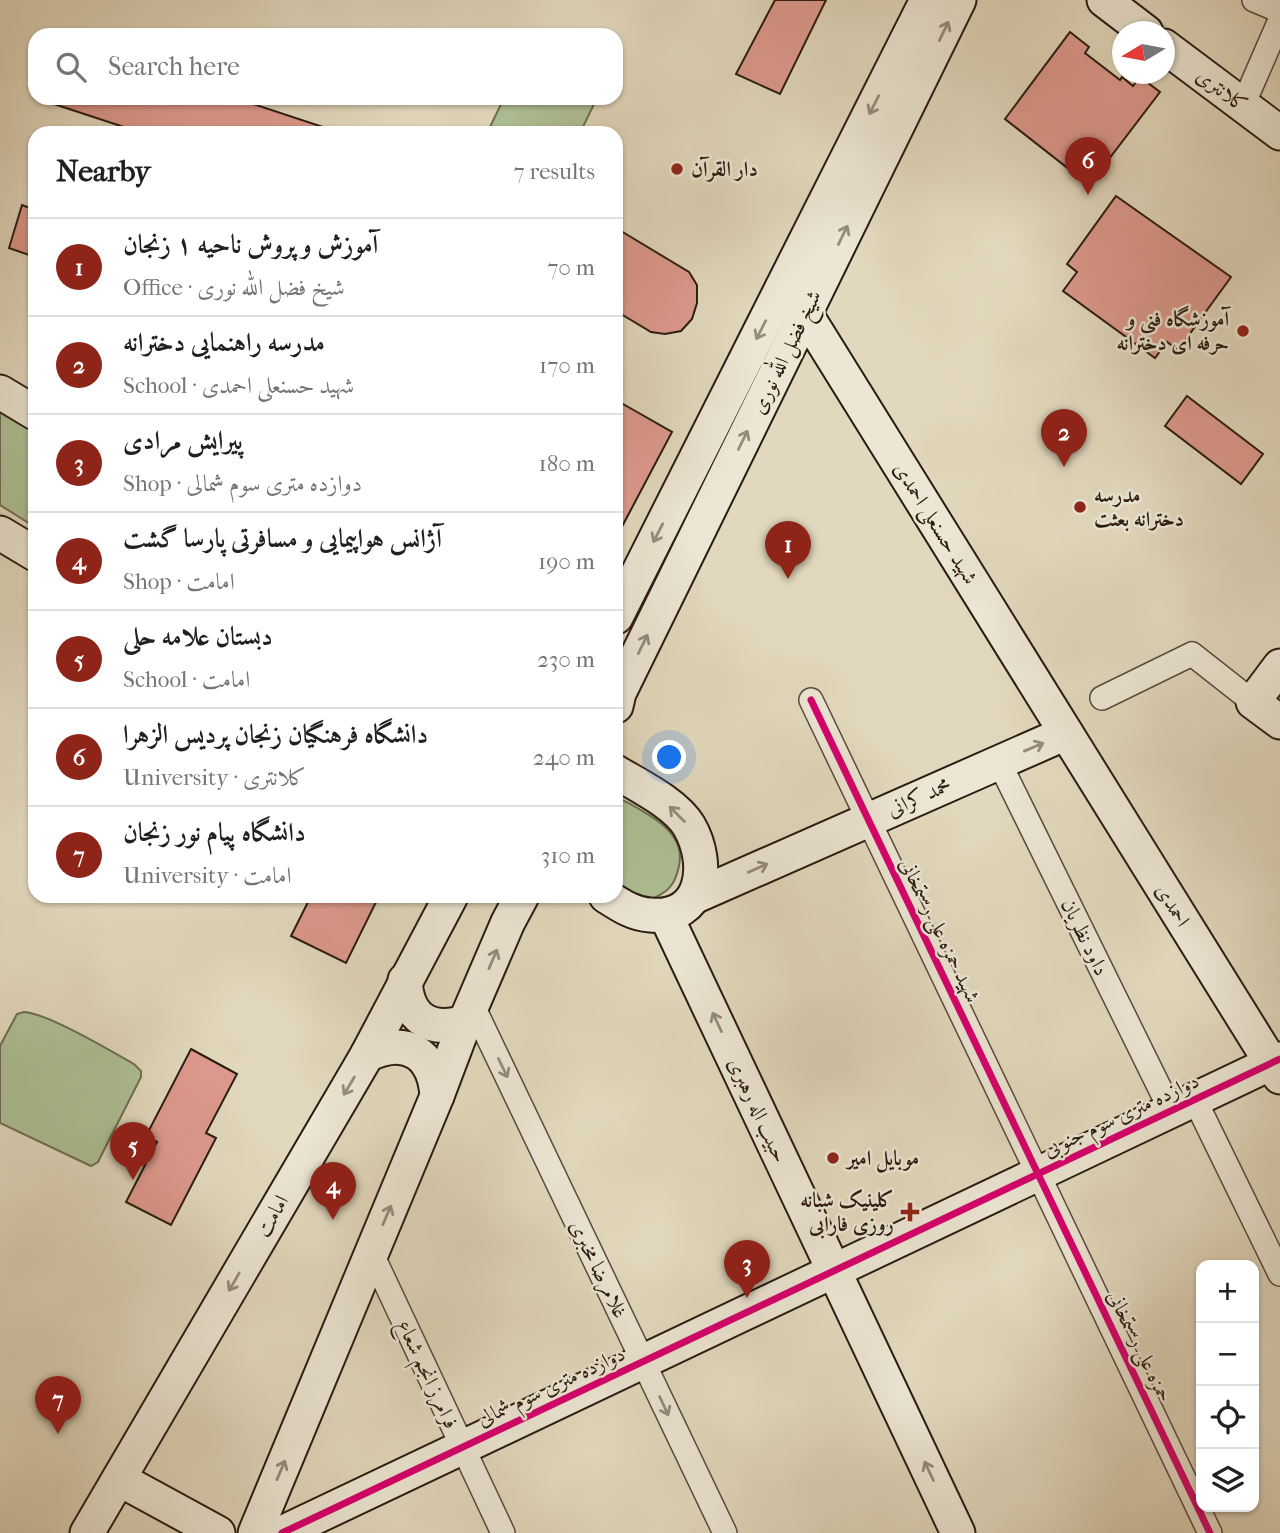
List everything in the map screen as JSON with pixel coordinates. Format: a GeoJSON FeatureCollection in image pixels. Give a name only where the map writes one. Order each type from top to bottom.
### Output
{"type":"FeatureCollection","features":[{"type":"Feature","properties":{"kind":"main road","name":"شیخ فضل الله نوری"},"geometry":{"type":"LineString","coordinates":[[623,603],[927,0]]}},
{"type":"Feature","properties":{"kind":"main road","name":"شیخ فضل الله نوری"},"geometry":{"type":"LineString","coordinates":[[623,685],[959,0]]}},
{"type":"Feature","properties":{"kind":"main road"},"geometry":{"type":"LineString","coordinates":[[1104,0],[1132,21]]}},
{"type":"Feature","properties":{"kind":"main road","name":"کلانتری"},"geometry":{"type":"LineString","coordinates":[[1175,54],[1280,133]]}},
{"type":"Feature","properties":{"kind":"main road","name":"شهید حسنعلی احمدی"},"geometry":{"type":"LineString","coordinates":[[782,288],[805,313],[1066,733]]}},
{"type":"Feature","properties":{"kind":"main road"},"geometry":{"type":"LineString","coordinates":[[0,392],[28,409]]}},
{"type":"Feature","properties":{"kind":"main road"},"geometry":{"type":"LineString","coordinates":[[0,533],[28,550]]}},
{"type":"Feature","properties":{"kind":"main road"},"geometry":{"type":"LineString","coordinates":[[1280,666],[1253,702],[1280,722]]}},
{"type":"Feature","properties":{"kind":"main road","name":"محمد کرانی"},"geometry":{"type":"LineString","coordinates":[[666,916],[683,908],[696,896],[1066,733]]}},
{"type":"Feature","properties":{"kind":"main road","name":"احمدی"},"geometry":{"type":"LineString","coordinates":[[1066,733],[1277,1067]]}},
{"type":"Feature","properties":{"kind":"main road"},"geometry":{"type":"LineString","coordinates":[[623,776],[665,802],[689,825],[700,857],[702,876],[696,896]]}},
{"type":"Feature","properties":{"kind":"main road","name":"امامت"},"geometry":{"type":"LineString","coordinates":[[87,1533],[367,1055],[447,903]]}},
{"type":"Feature","properties":{"kind":"main road"},"geometry":{"type":"LineString","coordinates":[[255,1533],[469,1014],[518,903]]}},
{"type":"Feature","properties":{"kind":"main road"},"geometry":{"type":"LineString","coordinates":[[618,903],[631,911],[666,916]]}},
{"type":"Feature","properties":{"kind":"main road","name":"حبیب اله رهبری"},"geometry":{"type":"LineString","coordinates":[[666,916],[958,1533]]}},
{"type":"Feature","properties":{"kind":"main road"},"geometry":{"type":"LineString","coordinates":[[405,980],[406,998],[415,1014],[430,1024],[448,1028],[469,1014]]}},
{"type":"Feature","properties":{"kind":"main road"},"geometry":{"type":"LineString","coordinates":[[367,1055],[383,1048],[400,1046],[416,1052],[429,1063],[436,1079],[437,1096]]}},
{"type":"Feature","properties":{"kind":"main road","name":"دوازده متری سوم جنوبی"},"geometry":{"type":"LineString","coordinates":[[834,1271],[1183,1105],[1277,1067]]}},
{"type":"Feature","properties":{"kind":"main road","name":"دوازده متری سوم شمالی"},"geometry":{"type":"LineString","coordinates":[[282,1533],[834,1271]]}},
{"type":"Feature","properties":{"kind":"main road"},"geometry":{"type":"LineString","coordinates":[[119,1479],[218,1533]]}},
{"type":"Feature","properties":{"kind":"street"},"geometry":{"type":"LineString","coordinates":[[1243,105],[1280,19],[1254,0]]}},
{"type":"Feature","properties":{"kind":"street"},"geometry":{"type":"LineString","coordinates":[[1102,698],[1192,654],[1253,702]]}},
{"type":"Feature","properties":{"kind":"street","name":"شهید حمزه علی رستمخانی"},"geometry":{"type":"LineString","coordinates":[[811,700],[1038,1174]]}},
{"type":"Feature","properties":{"kind":"street","name":"داود نظریان"},"geometry":{"type":"LineString","coordinates":[[999,762],[1183,1105],[1280,1274]]}},
{"type":"Feature","properties":{"kind":"street","name":"غلامرضا مخبری"},"geometry":{"type":"LineString","coordinates":[[469,1014],[643,1362],[725,1533]]}},
{"type":"Feature","properties":{"kind":"street","name":"حمزه علی رستمخانی"},"geometry":{"type":"LineString","coordinates":[[1038,1174],[1210,1533]]}},
{"type":"Feature","properties":{"kind":"street","name":"فرامرز انجم شعاع"},"geometry":{"type":"LineString","coordinates":[[371,1252],[503,1533]]}},
{"type":"Feature","properties":{"kind":"green space"},"geometry":{"type":"Polygon","coordinates":[[[501,105],[594,105],[583,126],[490,126],[501,105]]]}},
{"type":"Feature","properties":{"kind":"green space"},"geometry":{"type":"Polygon","coordinates":[[[0,408],[28,425],[28,523],[0,505],[0,408]]]}},
{"type":"Feature","properties":{"kind":"green space"},"geometry":{"type":"Polygon","coordinates":[[[623,800],[661,823],[670,832],[680,853],[675,879],[661,895],[649,900],[623,888],[623,800]]]}},
{"type":"Feature","properties":{"kind":"green space"},"geometry":{"type":"Polygon","coordinates":[[[24,1012],[48,1019],[79,1034],[134,1064],[141,1071],[141,1077],[98,1162],[91,1166],[0,1123],[0,1046],[17,1014],[24,1012]]]}},
{"type":"Feature","properties":{"kind":"building"},"geometry":{"type":"Polygon","coordinates":[[[775,0],[826,0],[780,94],[736,74],[775,0]]]}},
{"type":"Feature","properties":{"kind":"building"},"geometry":{"type":"Polygon","coordinates":[[[1070,32],[1089,47],[1085,53],[1112,74],[1112,84],[1149,84],[1160,92],[1099,172],[1084,161],[1074,173],[1005,119],[1070,32]]]}},
{"type":"Feature","properties":{"kind":"building"},"geometry":{"type":"Polygon","coordinates":[[[57,105],[256,105],[320,126],[121,126],[57,105]]]}},
{"type":"Feature","properties":{"kind":"building"},"geometry":{"type":"Polygon","coordinates":[[[1116,196],[1231,277],[1178,350],[1167,342],[1155,358],[1063,291],[1077,272],[1067,264],[1116,196]]]}},
{"type":"Feature","properties":{"kind":"building"},"geometry":{"type":"Polygon","coordinates":[[[22,205],[28,207],[28,255],[9,248],[22,205]]]}},
{"type":"Feature","properties":{"kind":"building"},"geometry":{"type":"Polygon","coordinates":[[[623,232],[689,272],[697,285],[697,303],[692,319],[681,331],[665,334],[651,332],[623,315],[623,232]]]}},
{"type":"Feature","properties":{"kind":"building"},"geometry":{"type":"Polygon","coordinates":[[[1187,396],[1263,454],[1241,484],[1165,426],[1187,396]]]}},
{"type":"Feature","properties":{"kind":"building"},"geometry":{"type":"Polygon","coordinates":[[[623,404],[672,432],[623,525],[623,404]]]}},
{"type":"Feature","properties":{"kind":"building"},"geometry":{"type":"Polygon","coordinates":[[[308,903],[376,903],[346,963],[291,936],[308,903]]]}},
{"type":"Feature","properties":{"kind":"building"},"geometry":{"type":"Polygon","coordinates":[[[191,1049],[237,1074],[206,1133],[216,1138],[171,1225],[126,1202],[157,1142],[146,1136],[191,1049]]]}},
{"type":"Feature","properties":{"kind":"cycle path"},"geometry":{"type":"LineString","coordinates":[[811,700],[1210,1533]]}},
{"type":"Feature","properties":{"kind":"cycle path"},"geometry":{"type":"LineString","coordinates":[[282,1533],[1280,1059]]}},
{"type":"Feature","properties":{"kind":"place","name":"دار القرآن"},"geometry":{"type":"Point","coordinates":[677,169]}},
{"type":"Feature","properties":{"kind":"place","name":"دانشگاه فرهنگیان زنجان پردیس الزهرا"},"geometry":{"type":"Point","coordinates":[1088,195]}},
{"type":"Feature","properties":{"kind":"place","name":"آموزشگاه فنی و حرفه ای دخترانه"},"geometry":{"type":"Point","coordinates":[1243,331]}},
{"type":"Feature","properties":{"kind":"place","name":"مدرسه راهنمایی دخترانه"},"geometry":{"type":"Point","coordinates":[1064,467]}},
{"type":"Feature","properties":{"kind":"place","name":"مدرسه دخترانه بعثت"},"geometry":{"type":"Point","coordinates":[1080,507]}},
{"type":"Feature","properties":{"kind":"place","name":"آموزش و پروش ناحیه ۱ زنجان"},"geometry":{"type":"Point","coordinates":[788,579]}},
{"type":"Feature","properties":{"kind":"place","name":"موبایل امیر"},"geometry":{"type":"Point","coordinates":[833,1158]}},
{"type":"Feature","properties":{"kind":"place","name":"دبستان علامه حلی"},"geometry":{"type":"Point","coordinates":[133,1180]}},
{"type":"Feature","properties":{"kind":"place","name":"کلینیک شبانه روزی فارابی"},"geometry":{"type":"Point","coordinates":[910,1212]}},
{"type":"Feature","properties":{"kind":"place","name":"آژانس هواپیمایی و مسافرتی پارسا گشت"},"geometry":{"type":"Point","coordinates":[333,1220]}},
{"type":"Feature","properties":{"kind":"place","name":"پیرایش مرادی"},"geometry":{"type":"Point","coordinates":[747,1298]}},
{"type":"Feature","properties":{"kind":"place","name":"دانشگاه پیام نور زنجان"},"geometry":{"type":"Point","coordinates":[58,1434]}}]}
